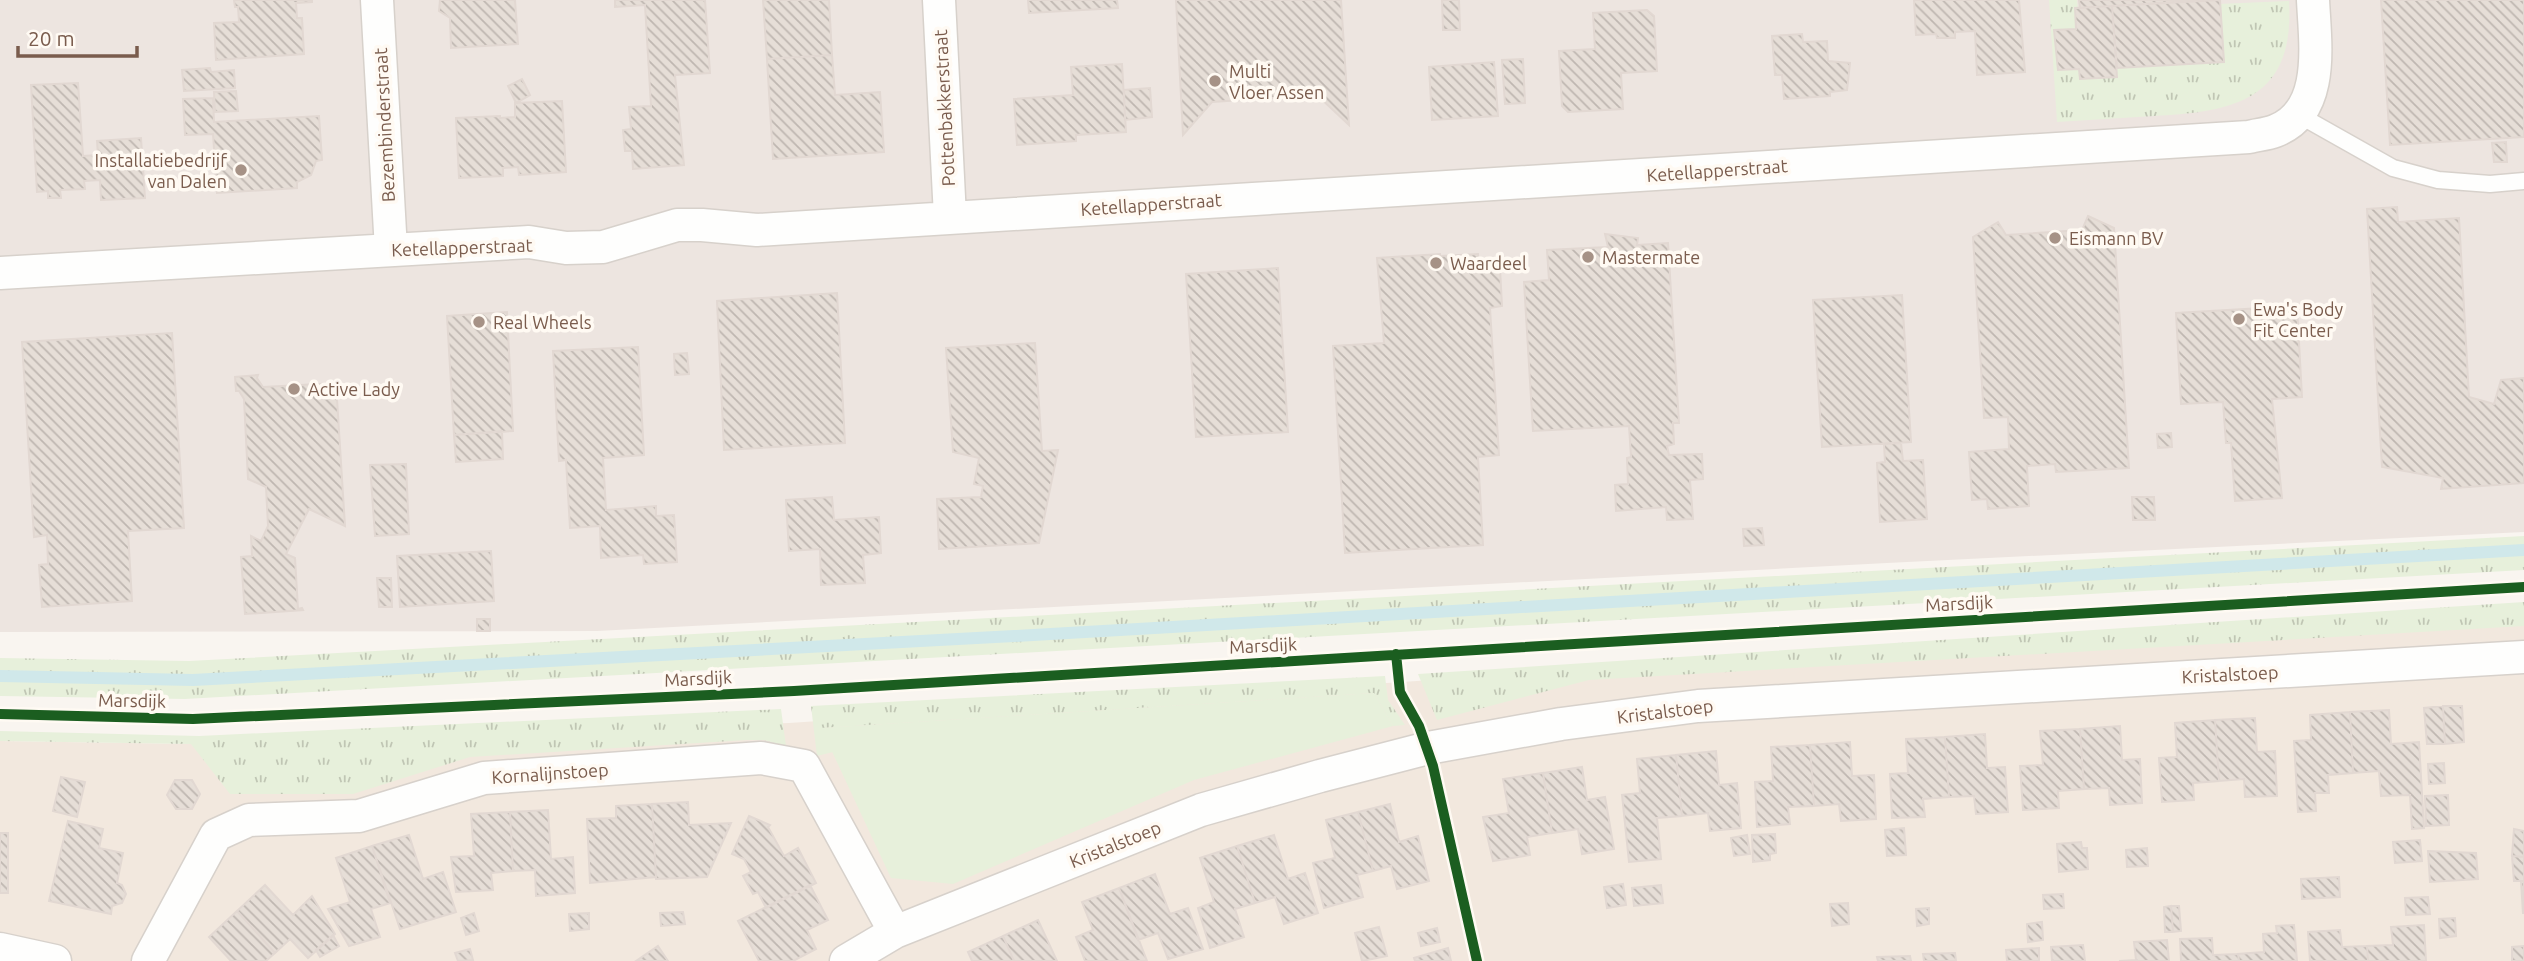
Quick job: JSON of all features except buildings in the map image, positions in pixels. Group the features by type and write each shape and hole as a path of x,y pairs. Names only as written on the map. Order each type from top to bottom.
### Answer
{"street":[{"name":"Bezembinderstraat","path":"377,0 391,250"},
{"name":"Pottenbakkerstraat","path":"939,0 950,217"},
{"path":"2300,116 2311,90 2316,56 2313,0"},
{"name":"Ketellapperstraat","path":"0,273 529,242 566,247 603,247 677,225 757,230 2249,137 2276,131 2300,116"},
{"name":"Kristalstoep","path":"846,961 895,932 1201,810 1428,748 1561,724 1698,706 2524,657"},
{"name":"Kornalijnstoep","path":"148,961 216,835 249,820 359,816 484,778 761,758 804,766 895,932"},
{"path":"0,949 55,961"}],"lane":[{"path":"2300,116 2393,168 2438,180 2490,184 2524,181"}],"shaded area":[{"path":"0,0 2524,0 2524,532 597,631 0,632"},
{"path":"2524,607 2524,961 0,961 0,741 191,744 789,723"}],"green space":[{"path":"2049,0 2077,0 2078,10 2289,1 2288,34 2282,60 2271,79 2254,94 2234,104 2184,114 2057,122"},
{"path":"2524,536 2524,570 185,699 0,696 0,658 189,661"},
{"path":"2524,602 2524,626 1589,680 1437,720 1418,674"},
{"path":"1385,676 1388,700 1405,725 1393,726 1374,693 822,728 833,752 817,756 811,706"},
{"path":"1374,693 1393,726 1194,780 953,884 891,878 821,728"},
{"path":"781,709 786,746 764,740 747,740 470,757 353,794 230,794 191,744 0,741 0,731 199,736"}],"waterway":[{"path":"0,676 193,680 2524,550"}],"cycle path":[{"name":"Marsdijk","path":"0,714 193,719 794,691 2524,587"},
{"path":"1396,654 1400,692 1419,726 1433,766 1477,961"}],"place":[{"name":"Multi Vloer Assen","path":"1215,81"},
{"name":"Installatiebedrijf van Dalen","path":"241,170"},
{"name":"Eismann BV","path":"2055,238"},
{"name":"Mastermate","path":"1588,257"},
{"name":"Waardeel","path":"1436,263"},
{"name":"Ewa's Body Fit Center","path":"2239,319"},
{"name":"Real Wheels","path":"479,322"},
{"name":"Active Lady","path":"294,389"}]}
